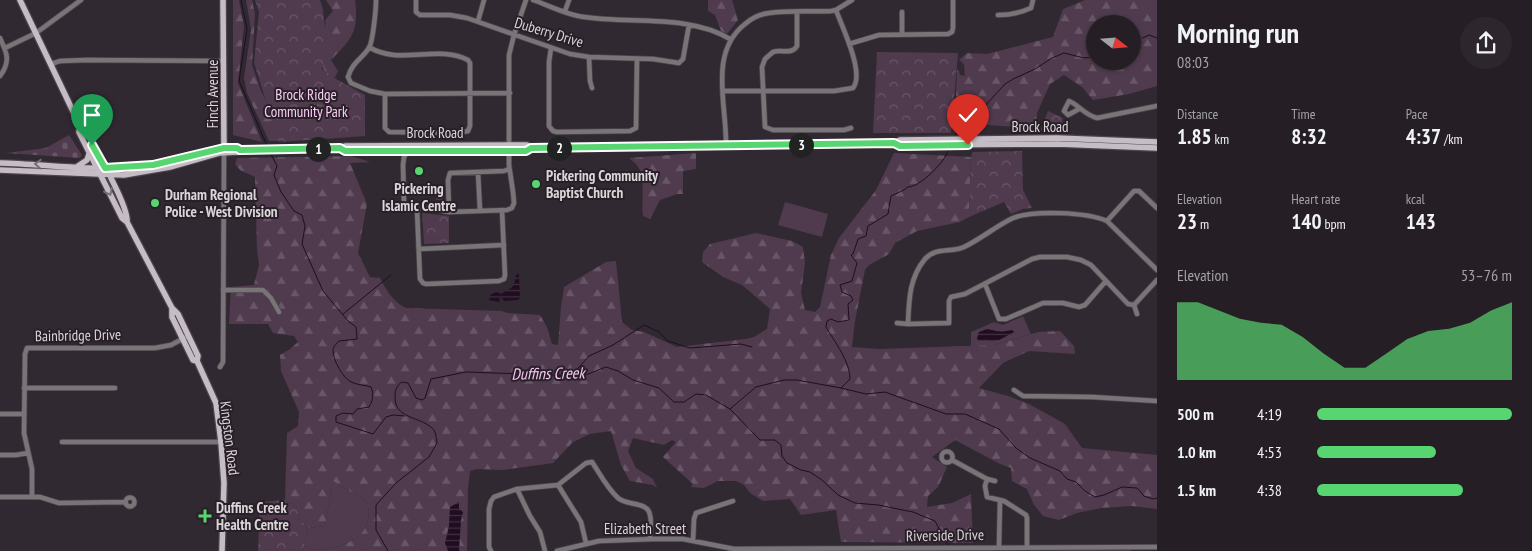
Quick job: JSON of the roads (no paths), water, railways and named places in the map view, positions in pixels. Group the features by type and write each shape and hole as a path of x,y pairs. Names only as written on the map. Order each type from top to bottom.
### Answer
{"main road":[{"name":"Kingston Road","path":"20,0 80,126 79,132 122,218 127,222 172,308 178,314 186,338 198,356 197,361 216,403 224,483 222,551"},
{"name":"Finch Avenue","path":"224,0 224,150"},
{"name":"Kingston Road","path":"80,126 86,129 116,190 128,215 127,222"},
{"name":"Brock Road","path":"969,142 1057,138 1157,142"},
{"name":"Brock Road","path":"0,163 105,168 153,165 237,148 240,150 340,148 345,146 509,148 527,145 531,148 894,143 900,146 969,142 1157,148"},
{"name":"Brock Road","path":"340,148 345,151 399,150"},
{"path":"399,150 406,148"},
{"name":"Brock Road","path":"0,170 124,175 170,167 224,150"},
{"path":"77,166 87,160 90,151"},
{"path":"116,190 120,179 124,175"}],"street":[{"path":"5,48 36,33 81,0"},
{"path":"376,0 369,47 354,63 348,77 351,83 370,91 385,94 510,93"},
{"name":"Duberry Drive","path":"416,0 416,12 420,15 450,15 478,21 551,48 589,57 653,59 679,63 683,59 689,26"},
{"path":"478,21 484,0"},
{"path":"406,148 403,165 405,204 409,208 449,212 511,209 514,203 509,169 509,55 526,0"},
{"path":"534,0 582,17 657,20 712,30 730,39"},
{"path":"565,11 569,0"},
{"path":"726,146 722,68 730,39 738,29 750,20 769,13 836,10 852,0"},
{"path":"849,44 879,35 948,34 952,32 953,28 953,0"},
{"path":"998,14 1009,15 1025,11 1030,8 1033,0"},
{"path":"723,91 834,91 853,88 856,84 857,68 836,10"},
{"path":"797,12 797,46 792,51 773,52 765,59 762,67 765,127 768,129 844,130 851,128"},
{"path":"902,12 902,34"},
{"path":"0,38 5,48 7,60 5,69 0,76"},
{"path":"797,46 804,47"},
{"path":"369,47 383,54 448,54 465,58 470,63 470,126 468,131 459,133 388,132 386,128 385,94"},
{"path":"551,48 549,62 550,126 553,131 557,132 630,132 636,128 637,59"},
{"path":"589,57 592,88"},
{"path":"51,64 60,61 87,60 224,61"},
{"path":"1079,109 1097,118 1157,106"},
{"name":"Finch Avenue","path":"220,367 223,362 224,150"},
{"path":"399,150 403,165"},
{"path":"449,212 448,180 450,173 504,171 509,169"},
{"path":"478,172 480,211"},
{"path":"1107,220 1134,191 1139,190 1157,208"},
{"path":"417,208 420,278 424,284 499,281 504,279 502,210"},
{"path":"908,324 908,302 912,282 921,264 927,257 934,253 963,248 1019,216 1036,213 1083,214 1107,220 1157,270"},
{"path":"419,249 504,245"},
{"path":"897,322 908,324 949,323 949,301 951,298 966,294 1025,262 1040,257 1068,257 1081,260 1092,266 1128,304 1134,305"},
{"path":"1134,305 1157,280"},
{"path":"985,284 996,314 1000,319 1006,319 1043,303 1085,305 1106,281"},
{"path":"224,290 264,290 272,298 279,312"},
{"path":"1134,305 1137,314"},
{"name":"Bainbridge Drive","path":"32,497 32,469 24,433 24,354 27,348 155,348 171,345 186,338"},
{"path":"24,388 115,388"},
{"path":"1014,390 1023,396 1092,397 1157,401"},
{"path":"0,414 24,414"},
{"path":"62,442 221,442"},
{"path":"0,456 28,453"},
{"path":"952,460 987,479 995,481"},
{"path":"490,551 490,501 494,497 517,490 558,485 586,463 592,462 618,498 625,502 648,508 650,515 650,539"},
{"path":"987,479 985,486 986,496 990,499 1000,500 1028,518 1028,547"},
{"path":"558,485 582,522 586,543"},
{"path":"517,490 540,532 545,551"},
{"path":"0,497 32,497 58,503 126,502"},
{"path":"999,547 1000,500"},
{"path":"692,540 696,513 733,501"},
{"name":"Elizabeth Street","path":"556,551 586,543 650,539 692,540 734,550"},
{"name":"Riverside Drive","path":"734,550 961,547 1154,548"}],"waterway":[{"path":"241,0 247,29 239,81 268,148"},
{"path":"1141,39 1149,35 1157,38"},
{"path":"954,136 974,118 1005,84 1013,79 1064,53 1086,58"},
{"path":"841,388 850,379 849,372 841,352 826,327 827,321 831,319 838,322 849,320 848,304 853,300 851,296 842,292 840,285 852,281 857,263 851,255 858,239 866,236 868,226 888,214 891,196 918,184 934,171 946,155 949,146"},
{"path":"270,152 277,166 274,175 281,192 294,211 302,215 305,226 302,244 323,291 348,321 356,327 357,339 339,341 334,347 333,355 342,373 348,380 371,387 372,390 373,397 369,407 357,409 353,414 343,413 336,416 336,422 373,434 386,417 393,415 405,416"},
{"path":"343,314 391,275"},
{"path":"572,375 589,356 613,345 644,325 659,332 668,341 690,348 741,344 752,347"},
{"name":"Duffins Creek","path":"388,551 376,530 376,505 396,483 429,457 437,443 435,432 432,428 408,416 399,409 395,394 400,383 408,383 416,398 422,400 425,398 431,379 466,372 583,376 606,367 618,371 633,380 659,388 674,402 684,402 696,394 706,395 730,409 760,440 775,440 781,445 782,456 787,463 810,472 838,495 855,503 878,505 913,512 935,521 949,547"},
{"path":"730,409 756,387 784,380 797,380 866,394 885,392 946,414 965,414 999,429 1016,448 1030,458 1060,471 1067,479 1076,482 1095,497 1122,487 1137,488 1144,496 1153,499 1157,498"}],"place":[{"name":"Pickering Islamic Centre","path":"419,171"},
{"name":"Pickering Community Baptist Church","path":"536,184"},
{"name":"Durham Regional Police - West Division","path":"155,203"},
{"name":"Duffins Creek Health Centre","path":"205,516"}],"park label":[{"name":"Brock Ridge Community Park","path":"306,102"}]}
